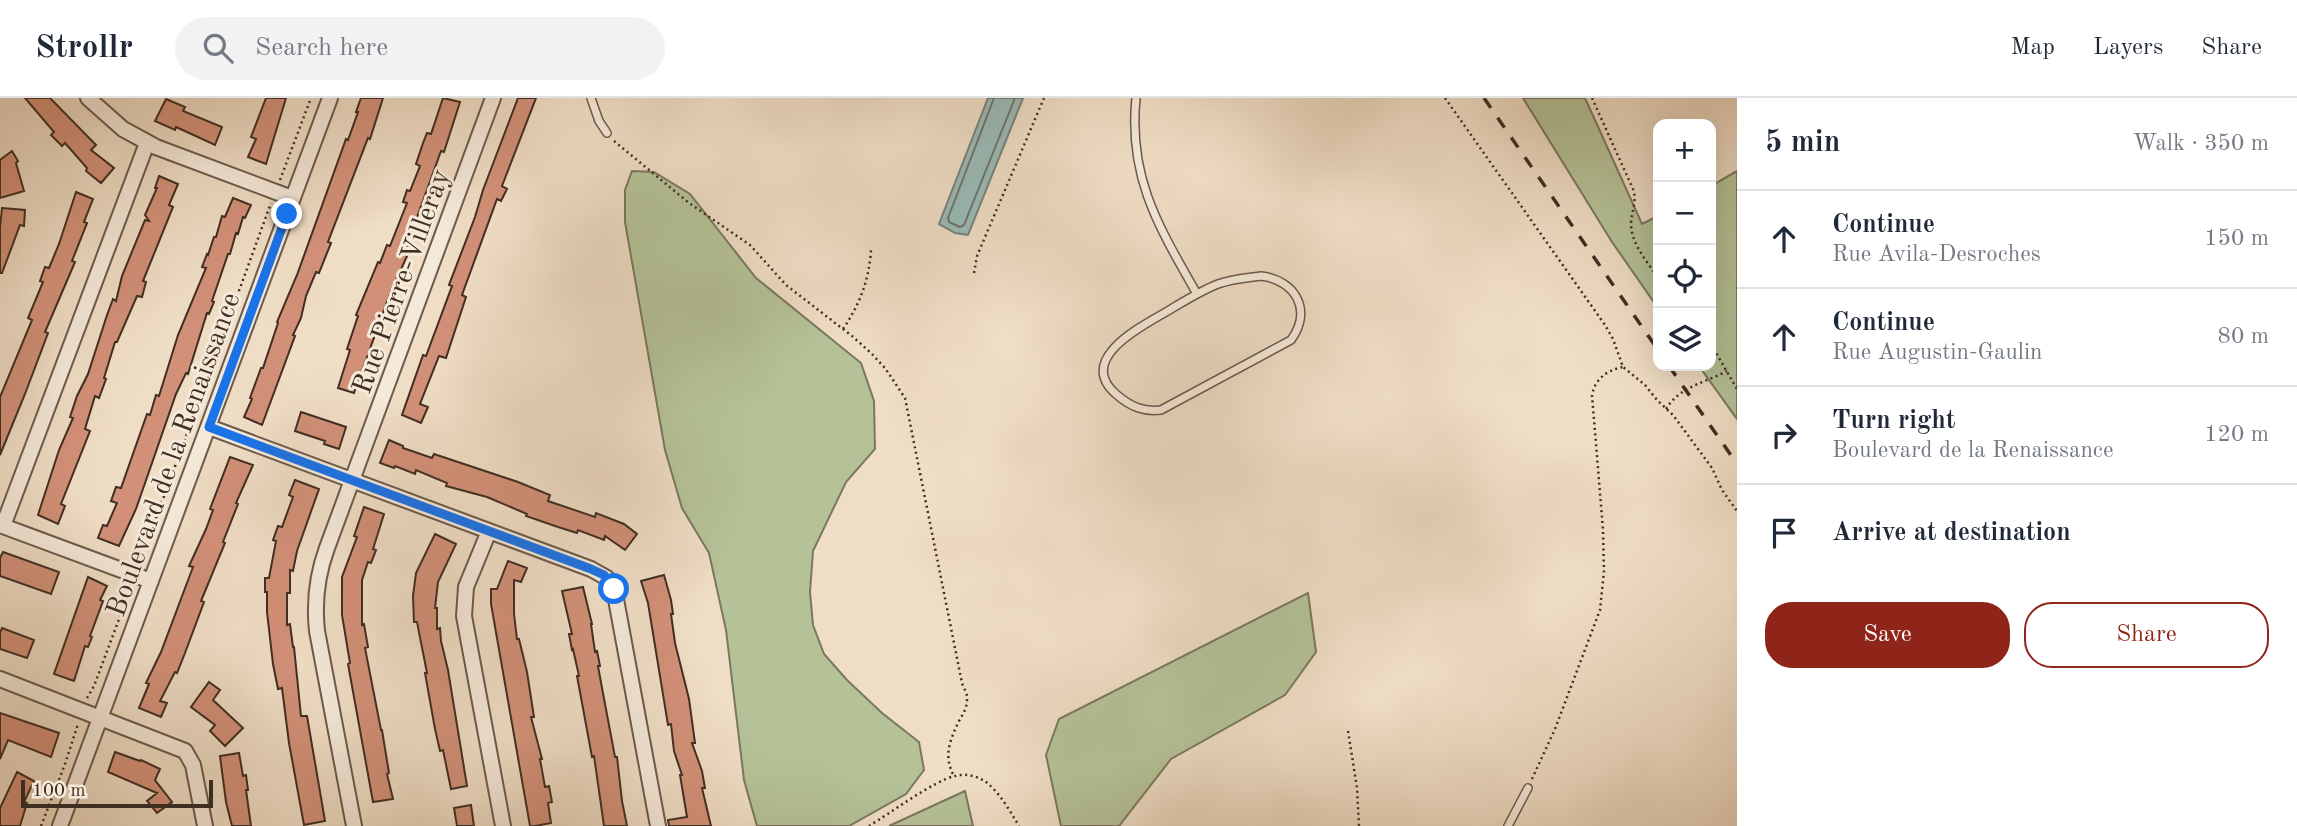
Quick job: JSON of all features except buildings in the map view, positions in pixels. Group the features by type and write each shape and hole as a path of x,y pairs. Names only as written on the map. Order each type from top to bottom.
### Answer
{"street":[{"path":"88,98 115,123 147,143 292,198"},
{"name":"Boulevard de la Renaissance","path":"60,826 330,98"},
{"name":"Rue Pierre-Villeray","path":"354,826 318,639 316,609 322,563 493,98"},
{"path":"147,143 2,526 151,581"},
{"path":"209,427 604,575 612,585 658,826"},
{"path":"489,531 466,587 464,616 503,826"},
{"path":"0,679 185,751 193,765 205,826"}],"lane":[{"path":"591,98 599,121 607,133"},
{"path":"1136,98 1136,154 1141,181 1153,214 1197,294"},
{"path":"1241,278 1273,278 1283,282 1298,301 1301,323 1291,340 1161,410 1139,409 1126,402 1109,387 1104,376 1110,351 1132,332 1197,294 1241,278"},
{"path":"1508,826 1528,788"}],"path":[{"path":"281,176 311,98"},
{"path":"974,273 981,246 1044,98"},
{"path":"1445,98 1605,325 1614,339 1623,366 1645,385 1707,460 1722,490 1737,511"},
{"path":"1592,98 1633,189 1636,198 1632,227 1636,245 1653,270"},
{"path":"607,133 689,203 750,244 786,285 843,329 885,368 898,385 909,411 962,683 967,696 966,709 954,733 947,760 954,776"},
{"name":"Boulevard de la Renaissance","path":"141,559 270,207"},
{"path":"843,329 856,310 865,288 871,250"},
{"path":"1716,352 1737,389"},
{"path":"1528,788 1555,729 1600,610 1604,571 1603,530 1592,394 1599,379 1614,368 1623,366"},
{"path":"1666,409 1685,389 1727,371"},
{"name":"Boulevard de la Renaissance","path":"87,696 94,686 130,590"},
{"path":"41,826 77,727"},
{"path":"1348,731 1357,788 1359,826"},
{"path":"869,826 935,785 954,776 971,775 988,784 1019,826"}],"green space":[{"path":"1523,98 1585,98 1642,224 1653,218 1653,301 1612,242"},
{"path":"632,171 654,172 690,194 756,278 861,363 874,401 875,449 846,482 813,551 810,592 813,625 824,654 847,680 882,713 919,742 924,770 906,794 849,826 757,826 744,780 726,630 709,553 682,508 665,450 625,222 625,190"},
{"path":"1737,171 1737,419 1703,371 1716,371 1716,183"},
{"path":"1308,593 1316,652 1285,695 1171,759 1119,826 1061,826 1046,755 1059,719"},
{"path":"965,791 973,826 889,826"}],"water":[{"path":"988,98 1023,98 968,235 955,233 939,224"}],"railway":[{"path":"1484,98 1653,343"},
{"path":"1672,371 1737,464"}],"route":[{"path":"287,214 209,427 591,569 604,575 614,589"}]}
